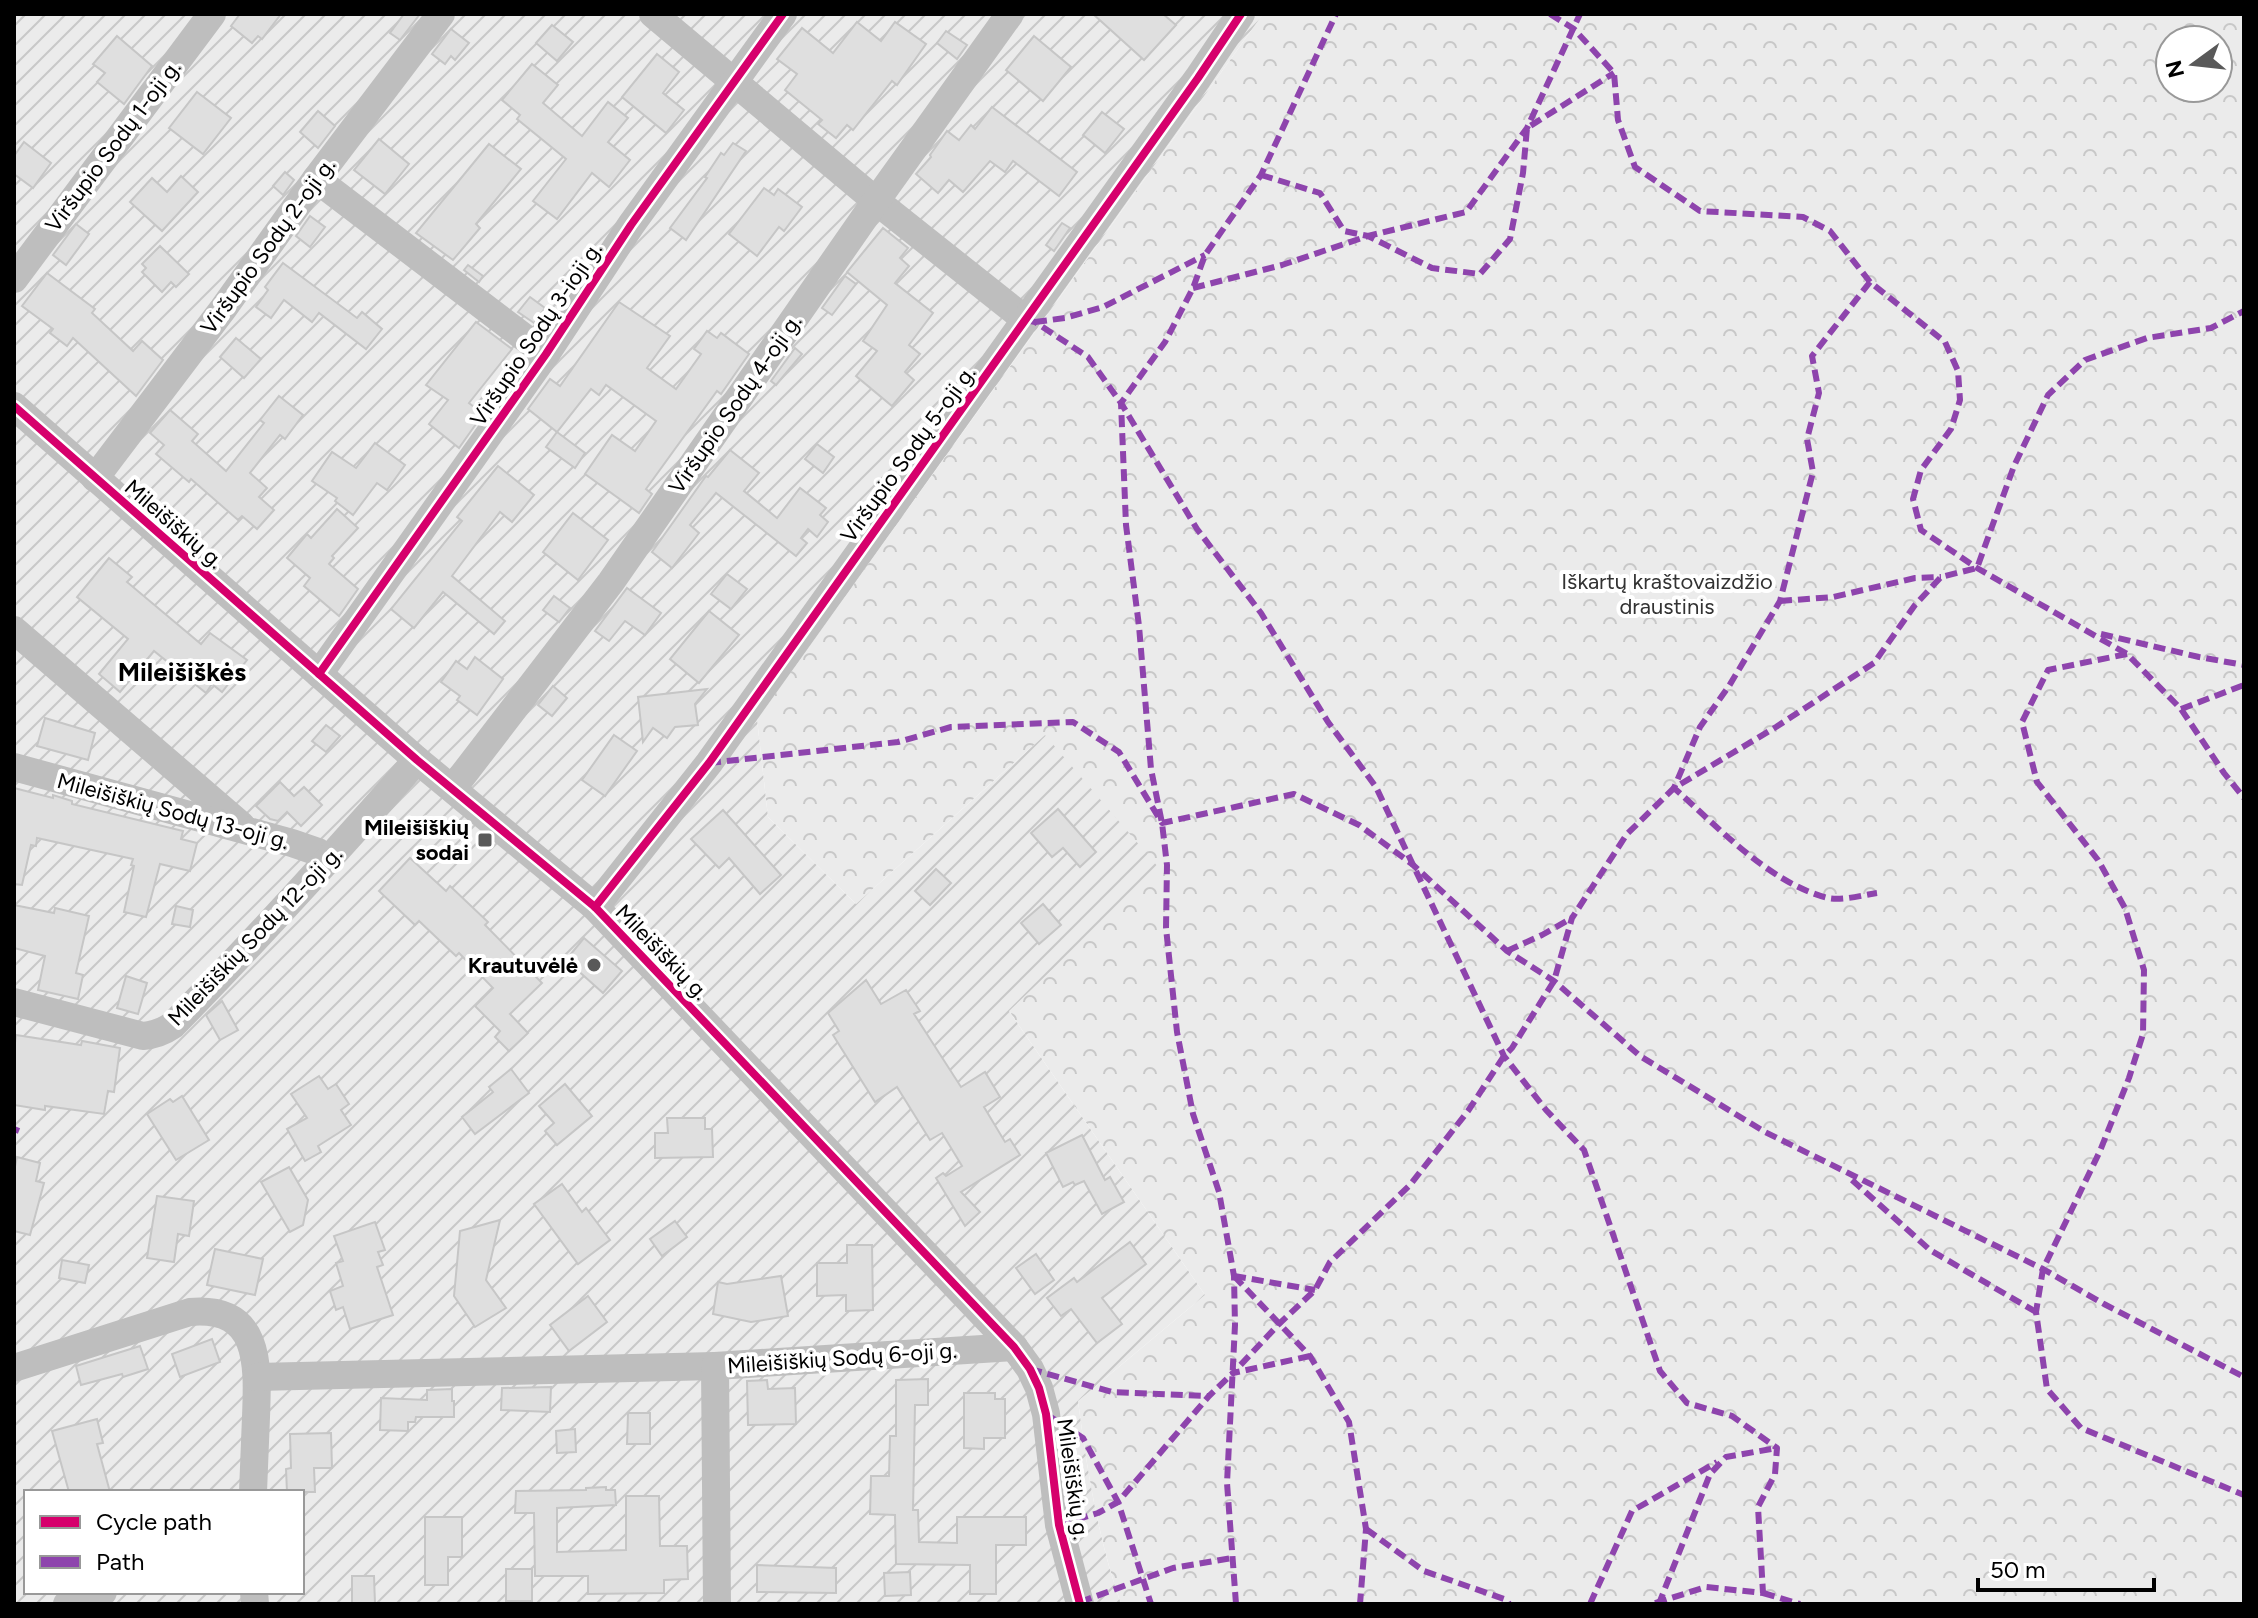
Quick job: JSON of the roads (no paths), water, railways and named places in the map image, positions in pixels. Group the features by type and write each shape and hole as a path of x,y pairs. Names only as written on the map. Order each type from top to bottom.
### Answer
{"street":[{"name":"Viršupio Sodų 1-oji g.","path":"14,279 212,14"},
{"name":"Viršupio Sodų 2-oji g.","path":"95,478 441,14"},
{"path":"653,14 876,201 1026,320"},
{"name":"Viršupio Sodų 3-ioji g.","path":"319,674 546,354 631,225 783,14"},
{"name":"Viršupio Sodų 4-oji g.","path":"453,788 611,582 1010,14"},
{"name":"Viršupio Sodų 5-oji g.","path":"595,907 709,763 1241,14"},
{"path":"316,179 546,354"},
{"name":"Mileišiškių g.","path":"14,406 417,760 595,907 1014,1347 1030,1369 1046,1414 1059,1525 1078,1603"},
{"path":"14,630 247,830"},
{"name":"Mileišiškių Sodų 12-oji g.","path":"14,1002 143,1036 164,1031 223,974 417,760"},
{"name":"Mileišiškių Sodų 13-oji g.","path":"14,767 247,830 318,852 329,860"},
{"path":"14,1368 190,1312 206,1310 222,1313 236,1321 247,1333 254,1353 257,1377 253,1490"},
{"name":"Mileišiškių Sodų 6-oji g.","path":"717,1604 715,1366 1014,1347"},
{"path":"257,1377 715,1366"},
{"path":"67,1604 97,1594"}],"place":[{"name":"Mileišiškių sodai","path":"485,840"},
{"name":"Krautuvėlė","path":"594,965"}],"district":[{"name":"Mileišiškės","path":"182,672"}],"park label":[{"name":"Iškartų kraštovaizdžio draustinis","path":"1667,594"}]}
